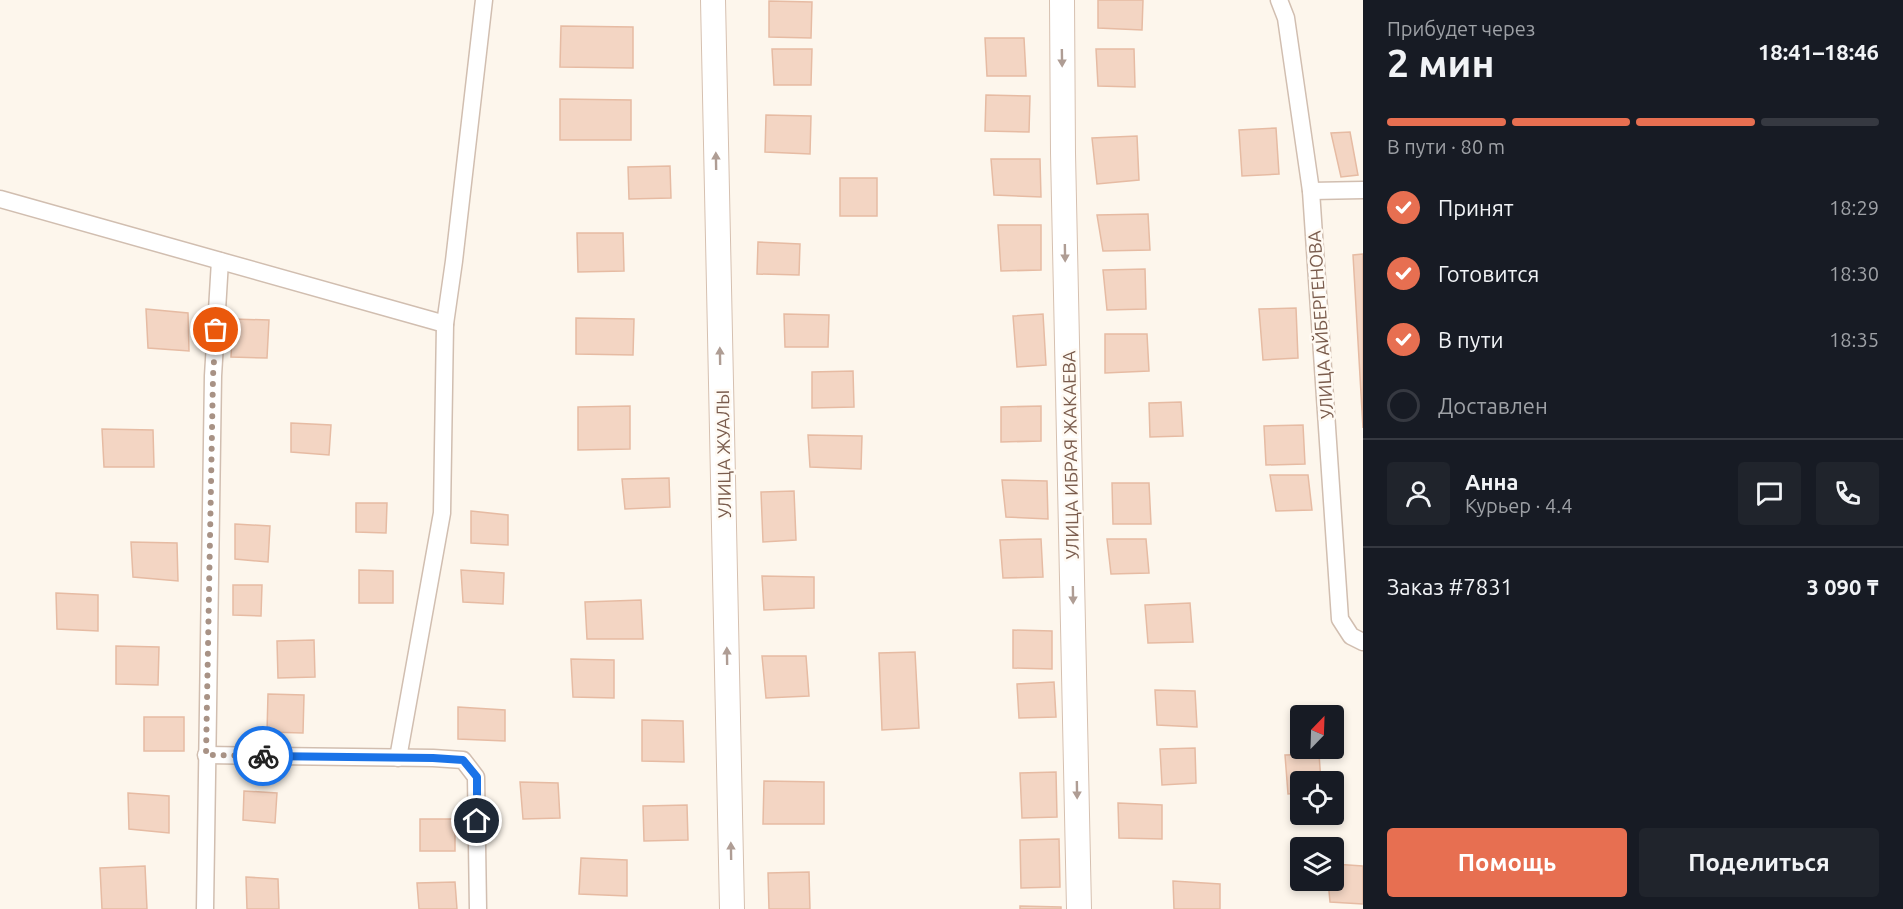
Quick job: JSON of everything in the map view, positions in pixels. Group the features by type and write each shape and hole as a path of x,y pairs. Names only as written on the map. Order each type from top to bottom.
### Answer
{"street":[{"path":"398,758 442,513 444,324 454,261 484,0"},
{"name":"УЛИЦА ЖУАЛЫ","path":"713,0 732,909"},
{"name":"УЛИЦА ИБРАЯ ЖАКАЕВА","path":"1062,0 1063,153 1079,909"},
{"name":"УЛИЦА АЙБЕРГЕНОВА","path":"1279,0 1286,18 1311,191 1340,619 1351,636 1363,642"},
{"path":"1311,191 1363,190"},
{"path":"0,199 444,324"},
{"path":"205,909 213,376 220,261"},
{"path":"206,755 463,760 477,777 478,909"}],"building":[{"path":"1098,0 1143,0 1142,30 1098,28"},
{"path":"769,1 812,2 811,38 769,37"},
{"path":"561,26 633,27 633,68 560,67"},
{"path":"985,38 1024,38 1026,76 987,76"},
{"path":"772,49 812,49 811,85 774,85"},
{"path":"1096,49 1134,49 1135,87 1098,86"},
{"path":"986,95 1030,96 1029,132 985,131"},
{"path":"560,99 631,100 631,140 560,140"},
{"path":"766,115 811,116 810,154 765,152"},
{"path":"1276,128 1279,174 1242,176 1239,130"},
{"path":"1350,132 1358,175 1341,177 1331,133"},
{"path":"1137,136 1139,180 1097,184 1092,138"},
{"path":"991,159 1040,159 1041,197 994,195"},
{"path":"670,166 671,198 629,199 628,167"},
{"path":"840,178 877,178 877,216 840,216"},
{"path":"1148,214 1150,250 1103,251 1097,215"},
{"path":"998,225 1041,225 1041,270 1001,271"},
{"path":"577,233 623,233 624,271 578,272"},
{"path":"758,242 800,244 799,275 757,274"},
{"path":"1363,254 1363,428 1353,255"},
{"path":"1145,269 1146,309 1107,310 1103,270"},
{"path":"1296,308 1298,358 1263,360 1259,309"},
{"path":"146,309 188,313 189,351 148,348"},
{"path":"784,314 829,315 828,347 785,347"},
{"path":"1043,314 1046,365 1017,367 1013,316"},
{"path":"576,318 634,319 633,355 576,354"},
{"path":"233,319 269,320 267,358 231,357"},
{"path":"1105,334 1147,334 1149,371 1105,373"},
{"path":"853,371 854,407 812,408 812,372"},
{"path":"1181,402 1183,436 1150,437 1149,403"},
{"path":"630,406 630,449 578,450 578,407"},
{"path":"1041,406 1041,441 1001,442 1001,407"},
{"path":"291,423 331,425 329,455 291,452"},
{"path":"1303,425 1305,464 1266,465 1264,426"},
{"path":"102,429 153,430 154,467 104,467"},
{"path":"808,435 862,436 861,469 810,467"},
{"path":"1270,475 1308,475 1312,510 1276,511"},
{"path":"669,478 670,507 625,509 622,479"},
{"path":"1002,480 1047,481 1048,519 1006,517"},
{"path":"1112,483 1149,483 1151,524 1113,524"},
{"path":"794,491 796,540 763,542 761,492"},
{"path":"356,503 387,503 386,533 356,532"},
{"path":"471,511 508,515 508,545 471,543"},
{"path":"235,524 270,526 268,562 235,559"},
{"path":"1041,539 1043,577 1003,578 1000,540"},
{"path":"1107,539 1146,539 1149,573 1111,574"},
{"path":"131,542 177,543 178,581 133,577"},
{"path":"359,570 393,571 393,603 359,603"},
{"path":"461,570 504,573 503,604 463,602"},
{"path":"762,576 814,577 814,608 764,610"},
{"path":"233,585 262,585 261,616 233,615"},
{"path":"56,593 98,595 98,631 57,629"},
{"path":"641,600 643,639 587,639 585,602"},
{"path":"1190,603 1193,642 1148,643 1145,605"},
{"path":"1013,630 1052,631 1052,669 1013,668"},
{"path":"314,640 315,677 278,678 277,641"},
{"path":"116,646 159,647 158,685 116,684"},
{"path":"915,652 919,728 882,730 879,653"},
{"path":"762,656 806,656 809,696 766,698"},
{"path":"571,659 614,660 614,698 573,697"},
{"path":"1054,682 1056,717 1019,718 1017,684"},
{"path":"1155,690 1195,691 1197,727 1157,725"},
{"path":"268,694 304,695 303,733 267,732"},
{"path":"458,707 505,710 505,741 458,739"},
{"path":"144,717 184,717 184,751 144,751"},
{"path":"642,720 683,721 684,762 642,761"},
{"path":"1195,748 1196,783 1162,785 1160,749"},
{"path":"1285,755 1290,755 1290,759 1319,759 1320,771 1290,771 1290,794 1288,794"},
{"path":"1056,772 1057,817 1022,818 1020,773"},
{"path":"764,781 824,782 824,824 763,824"},
{"path":"520,782 558,783 560,818 523,819"},
{"path":"244,791 277,793 275,823 243,820"},
{"path":"128,793 169,796 169,833 129,829"},
{"path":"1118,803 1162,805 1162,839 1119,838"},
{"path":"687,805 688,840 644,841 643,806"},
{"path":"420,819 455,819 455,851 420,851"},
{"path":"1059,839 1060,887 1021,888 1020,840"},
{"path":"581,858 627,860 627,896 579,894"},
{"path":"1344,865 1363,866 1363,904 1330,902 1329,891 1344,891"},
{"path":"145,866 147,909 102,909 100,868"},
{"path":"809,872 810,909 769,909 768,873"},
{"path":"246,877 278,879 279,909 247,909"},
{"path":"1173,881 1220,884 1220,909 1174,909"},
{"path":"455,882 457,909 419,909 417,883"},
{"path":"1020,906 1061,907 1061,909 1020,909"}],"way so far":[{"path":"216,330 213,376 206,755 263,756"}],"route":[{"path":"263,756 463,760 477,777 477,821"}]}
